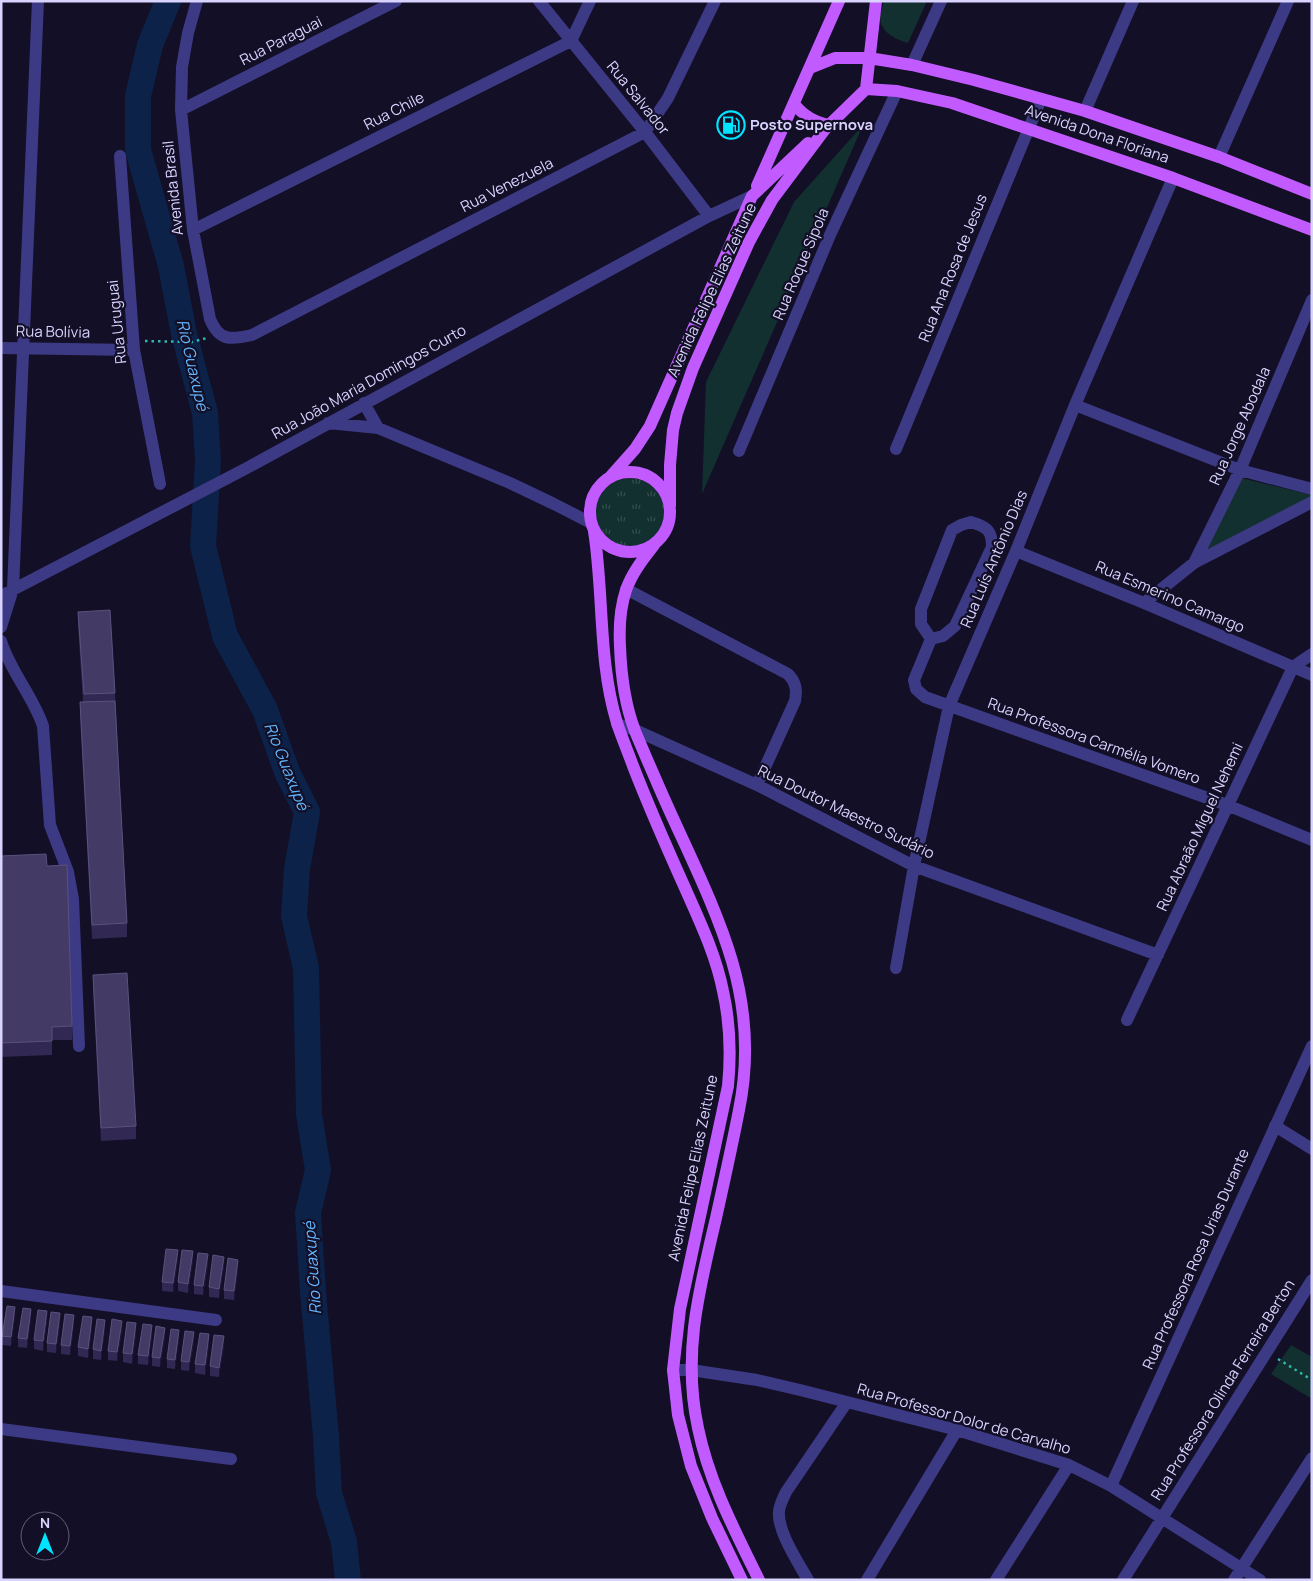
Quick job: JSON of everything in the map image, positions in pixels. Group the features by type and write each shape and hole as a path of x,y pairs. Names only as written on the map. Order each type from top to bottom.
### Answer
{"main road":[{"name":"Avenida Felipe Elias Zeitune","path":"611,476 635,449 650,426 839,1"},
{"path":"866,89 876,1"},
{"name":"Avenida Dona Floriana","path":"810,68 835,58 869,58 912,65 1085,111 1219,157 1312,194"},
{"name":"Avenida Felipe Elias Zeitune","path":"670,506 670,465 673,430 693,368 713,320 761,218 772,200 828,127 866,89"},
{"name":"Avenida Dona Floriana","path":"866,89 897,91 952,103 1173,178 1312,230"},
{"path":"752,196 780,168 828,127 812,120 794,104"},
{"path":"654,545 638,552 621,552 605,544 592,527 589,515 592,497 603,482 611,476 630,472 648,476 663,488 670,506 669,525 665,532 638,565 626,589 620,616 620,656 626,698 635,730 714,910 733,962 741,1003 746,1054 744,1084 695,1312 691,1370 694,1408 703,1449 726,1512 759,1580"},
{"name":"Avenida Felipe Elias Zeitune","path":"592,527 598,560 608,682 617,724 661,833 710,946 724,991 730,1060 728,1086 680,1309 673,1370 678,1415 691,1466 712,1518 742,1580"}],"street":[{"path":"1,627 7,593 23,348 38,1"},
{"name":"Avenida Brasil","path":"197,1 188,33 182,67 180,110 193,230 210,319 214,330 230,338 252,335"},
{"name":"Rua Paraguai","path":"180,110 396,1"},
{"name":"Rua Salvador","path":"539,1 645,132 709,216"},
{"path":"571,41 590,1"},
{"name":"Rua Venezuela","path":"252,335 645,132 668,98 715,1"},
{"path":"912,65 941,1"},
{"path":"1085,111 1134,1"},
{"path":"1219,157 1288,1"},
{"name":"Rua Chile","path":"193,230 571,41"},
{"name":"Rua Roque Sipola","path":"739,450 830,235 897,91"},
{"name":"Rua Ana Rosa de Jesus","path":"896,449 1041,99"},
{"name":"Rua Uruguai","path":"120,156 134,345 160,484"},
{"name":"Rua Luís Antônio Dias","path":"896,968 914,866 949,706 1016,551 1074,405 1173,178"},
{"name":"Rua João Maria Domingos Curto","path":"7,593 157,516 709,216 752,196"},
{"name":"Rua Jorge Abodala","path":"1194,564 1240,470 1312,300"},
{"name":"Rua Bolívia","path":"1,348 134,345"},
{"path":"364,403 378,428"},
{"path":"1074,405 1240,470 1312,489"},
{"path":"328,424 378,428 510,483 554,504 592,527"},
{"path":"1144,603 1194,564 1312,502"},
{"path":"971,522 981,525 989,531 992,538 992,547 955,626 943,636 931,638 921,624 921,609 952,530 971,522"},
{"name":"Rua Esmerino Camargo","path":"1016,551 1312,675"},
{"path":"626,589 788,674 793,679 796,691 795,701 756,785"},
{"name":"Rua Professora Carmélia Vomero","path":"931,638 914,680 914,685 920,694 925,697 1227,806 1312,840"},
{"path":"1,641 39,715 42,726 50,825 68,872 73,898 79,1046"},
{"path":"1293,667 1312,654"},
{"name":"Rua Abraão Miguel Nehemi","path":"1127,1020 1293,667"},
{"name":"Rua Doutor Maestro Sudário","path":"617,724 635,730 756,785 914,866 1158,955"},
{"name":"Rua Professora Rosa Urias Durante","path":"1111,1486 1312,1046"},
{"path":"1275,1126 1312,1149"},
{"name":"Rua Professora Olinda Ferreira Berton","path":"1123,1580 1312,1280"},
{"path":"1,1291 216,1320"},
{"name":"Rua Professor Dolor de Carvalho","path":"673,1370 691,1370 757,1380 957,1430 1069,1465 1111,1486 1260,1580"},
{"path":"808,1580 780,1524 779,1512 786,1492 847,1402"},
{"path":"1,1428 231,1460"},
{"path":"867,1580 957,1430"},
{"path":"1234,1580 1312,1458"},
{"path":"996,1580 1069,1465"}],"path":[{"path":"134,345 192,342"},
{"path":"1266,1352 1312,1380"}],"green space":[{"path":"884,1 927,1 908,43 889,34 883,27 880,14"},
{"path":"863,125 702,494 706,382 794,202"},
{"path":"630,478 643,481 654,488 661,499 664,512 661,525 654,536 643,543 630,546 617,543 606,536 599,525 596,512 599,499 606,488 617,481"},
{"path":"1241,478 1312,495 1312,497 1206,552"},
{"path":"1291,1345 1312,1357 1312,1399 1271,1374"}],"building":[{"path":"110,610 115,693 84,694 78,612"},
{"path":"115,701 127,923 92,925 80,702"},
{"path":"46,854 47,866 67,865 72,1026 52,1027 52,1041 1,1043 1,856"},
{"path":"127,973 136,1126 101,1128 93,975"},
{"path":"166,1249 178,1250 173,1283 162,1282"},
{"path":"182,1250 193,1251 188,1284 178,1282"},
{"path":"198,1253 208,1254 203,1286 194,1285"},
{"path":"213,1255 224,1257 219,1289 209,1287"},
{"path":"228,1258 238,1260 234,1291 224,1290"},
{"path":"7,1306 15,1307 11,1337 2,1336"},
{"path":"23,1308 31,1309 27,1339 18,1338"},
{"path":"38,1310 47,1311 43,1341 34,1340"},
{"path":"51,1312 60,1313 56,1344 47,1343"},
{"path":"65,1314 74,1315 70,1346 61,1345"},
{"path":"83,1316 92,1317 88,1349 78,1347"},
{"path":"97,1319 105,1320 101,1351 93,1349"},
{"path":"112,1319 122,1321 117,1352 108,1351"},
{"path":"127,1322 136,1323 132,1354 123,1353"},
{"path":"143,1324 152,1325 148,1356 138,1355"},
{"path":"156,1326 165,1328 160,1358 152,1357"},
{"path":"171,1329 179,1330 175,1360 167,1359"},
{"path":"185,1331 194,1332 189,1362 181,1361"},
{"path":"200,1333 209,1334 205,1365 195,1364"},
{"path":"214,1335 224,1336 219,1368 210,1366"}],"waterway":[{"name":"Rio Guaxupé","path":"168,1 150,45 138,96 138,150 171,266 184,334 205,413 208,461 203,546 225,636 265,710 287,772 307,812 297,869 294,916 306,968 309,1114 318,1170 308,1213 329,1493 344,1542 348,1580"}],"place":[{"name":"Posto Supernova","path":"731,125"}]}
